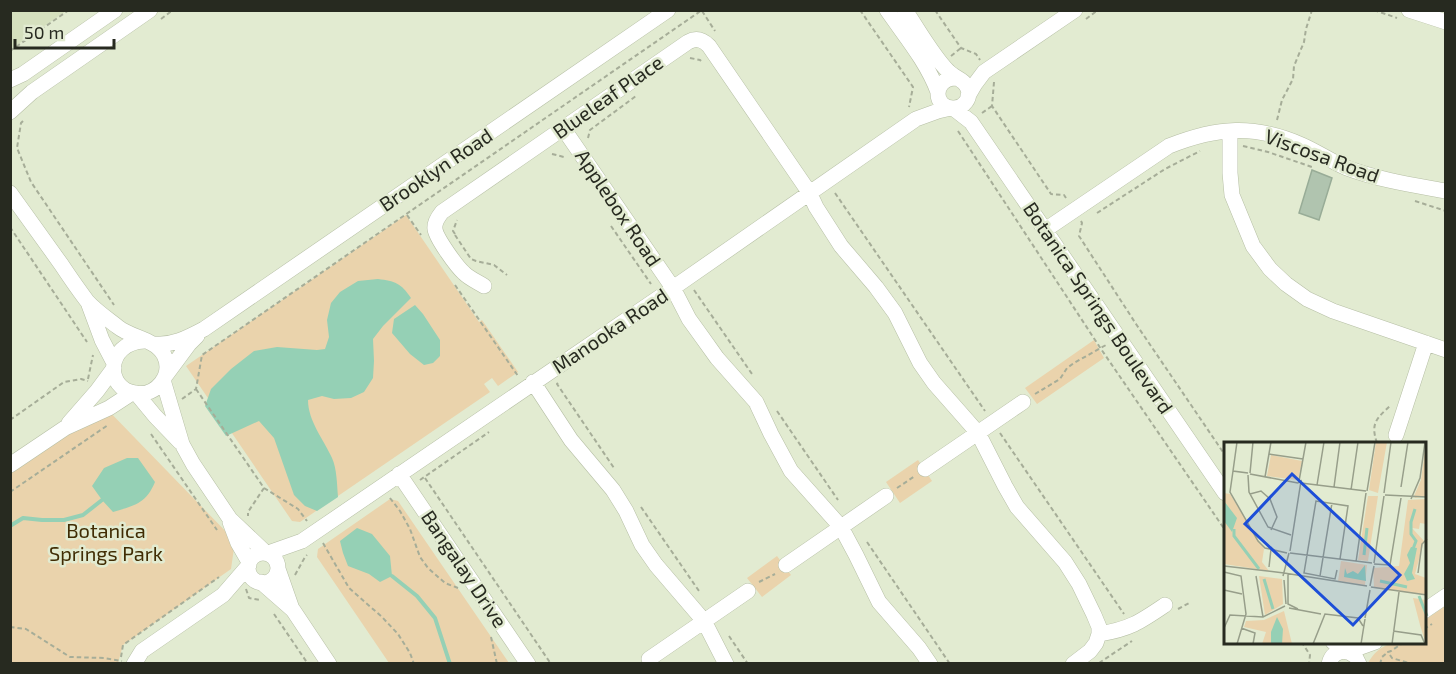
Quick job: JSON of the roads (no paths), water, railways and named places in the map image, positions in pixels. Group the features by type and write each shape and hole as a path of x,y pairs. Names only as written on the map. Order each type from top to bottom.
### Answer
{"street":[{"path":"10,80 23,74 116,10"},
{"path":"10,112 24,99 150,10"},
{"name":"Brooklyn Road","path":"164,378 189,344 204,330 669,10"},
{"path":"887,10 925,65 934,81 942,104 952,108 961,107 985,71 1075,10"},
{"path":"905,10 941,63 968,87 968,98"},
{"path":"1409,10 1446,22"},
{"name":"Blueleaf Place","path":"484,286 467,276 459,268 437,236 435,228 442,212 693,39 704,41 710,46 809,192"},
{"path":"938,93 941,83 945,80 985,71"},
{"name":"Manooka Road","path":"916,119 938,93"},
{"name":"Botanica Springs Boulevard","path":"968,98 971,122"},
{"name":"Manooka Road","path":"278,568 399,474 533,382 676,294 809,192 916,119 952,108"},
{"name":"Botanica Springs Boulevard","path":"952,108 971,122 1224,492"},
{"name":"Applebox Road","path":"563,128 676,294 707,344 756,402 791,471 841,527 879,602 930,663"},
{"name":"Viscosa Road","path":"1045,230 1169,146 1216,132 1230,137 1241,130 1273,135 1295,142 1347,168 1372,176 1446,191"},
{"path":"1230,137 1233,195 1252,246 1270,269 1307,299 1333,311 1446,350"},
{"path":"809,192 841,246 895,313 920,363 934,383 978,434 1017,507 1065,562 1079,584 1094,615 1100,634 1090,651 1073,663"},
{"path":"10,193 88,302 124,332 160,349 167,366 164,378 156,388 147,393 134,393 112,414 65,428 10,465"},
{"path":"88,302 119,383 134,393 182,444 230,519 275,558 293,610 329,663"},
{"name":"Brooklyn Road","path":"148,342 164,345 183,340 204,330"},
{"path":"65,428 92,386 114,365 118,353 124,346 134,341 148,342"},
{"path":"1396,435 1426,343"},
{"path":"164,378 182,444"},
{"path":"533,382 571,440 613,490 642,545 656,565 709,617 726,663"},
{"path":"925,470 1023,402"},
{"name":"Bangalay Drive","path":"399,474 528,663"},
{"path":"786,565 886,496"},
{"path":"230,519 255,584 293,610"},
{"name":"Manooka Road","path":"267,553 308,545"},
{"path":"134,663 142,651 223,595 256,555 267,553"},
{"path":"223,595 270,580 274,578 278,568"},
{"path":"649,659 748,591"},
{"path":"1426,610 1446,596"},
{"path":"1100,634 1135,625 1165,605"},
{"path":"1323,644 1328,663"},
{"path":"1328,663 1342,648 1365,644"},
{"path":"1342,648 1361,663 1375,644"}],"waterway":[{"path":"10,526 23,518 64,520 83,515 102,500"},
{"path":"392,576 417,596 435,618 450,664"}],"park label":[{"name":"Botanica Springs Park","path":"106,542"}]}
